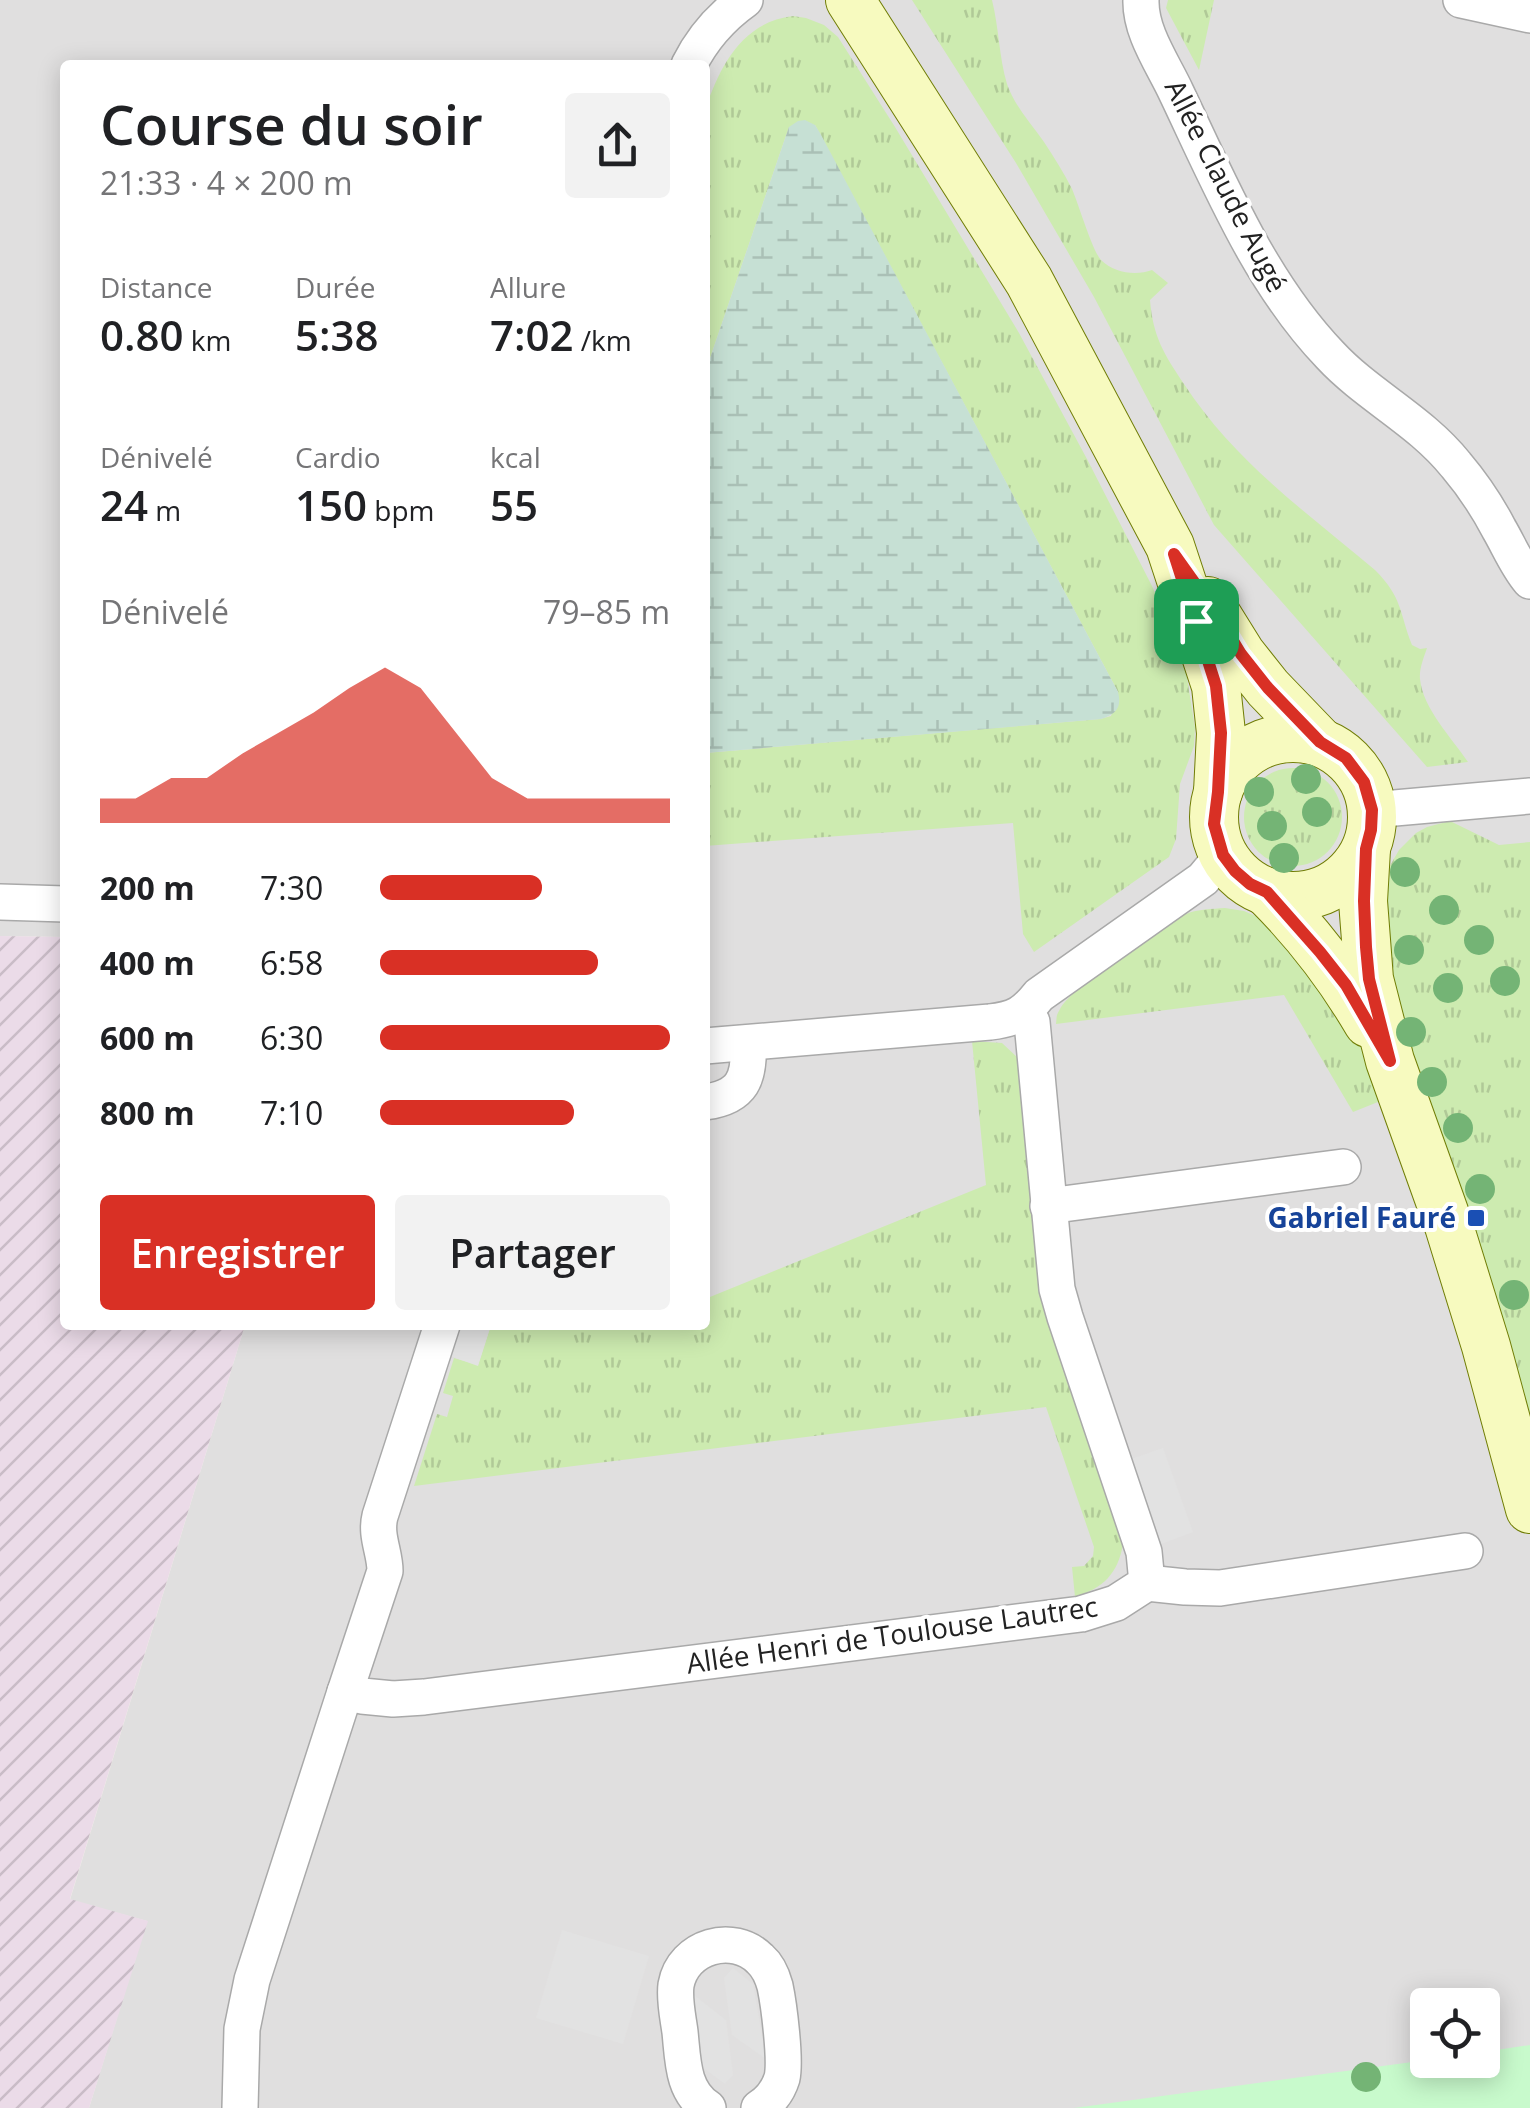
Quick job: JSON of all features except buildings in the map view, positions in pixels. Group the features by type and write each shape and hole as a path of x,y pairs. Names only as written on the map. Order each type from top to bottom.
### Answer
{"main road":[{"path":"850,0 1029,280 1174,554 1259,677 1320,742 1346,758 1364,782 1369,830 1364,901 1369,979 1390,1061 1449,1226 1486,1346 1530,1509"},
{"path":"1174,554 1216,686 1221,733 1214,824 1223,855 1250,884 1286,896 1306,895 1325,890 1356,866 1369,830"},
{"path":"1218,792 1235,764 1262,744 1291,738 1320,742"},
{"path":"1267,892 1346,985 1390,1061"}],"street":[{"path":"691,60 720,20 744,0"},
{"name":"Allée Claude Augé","path":"1141,0 1144,23 1186,112 1238,218 1285,300 1333,359 1422,429 1454,462 1483,501 1530,581"},
{"path":"1461,0 1530,15"},
{"path":"1369,830 1530,796"},
{"path":"710,1046 1005,1020 1025,1012 1039,994 1203,879 1223,855"},
{"path":"0,902 60,904"},
{"path":"1025,1012 1032,1022 1055,1275 1144,1552 1147,1583 1220,1588 1465,1551"},
{"path":"710,1101 723,1100 740,1086 748,1065 748,1043"},
{"path":"1048,1206 1343,1166"},
{"path":"240,2108 242,2030 252,1980 385,1571 378,1532 380,1516 440,1330"},
{"name":"Allée Henri de Toulouse Lautrec","path":"345,1692 424,1697 1081,1614 1116,1603 1147,1583"},
{"path":"700,2106 684,2073 676,1986 681,1970 692,1956 724,1944 742,1946 757,1955 774,1984 782,2076 776,2092 759,2108"}],"shaded area":[{"path":"0,0 1530,0 1530,2108 89,2108 147,1921 70,1900 243,1330 710,1330 710,60 60,60 60,937 0,936"},
{"path":"0,936 60,937 60,1330 243,1330 70,1899 148,1921 89,2108 0,2108"},
{"path":"458,1330 489,1330 478,1366 450,1356"},
{"path":"1163,1448 1193,1532 1161,1544 1131,1459"},
{"path":"562,1930 649,1956 623,2044 536,2018"},
{"path":"733,1968 753,1984 766,2059 732,2035 724,1978"},
{"path":"694,1995 726,2020 733,2075 725,2084 702,2067"}],"green space":[{"path":"912,0 992,0 1010,92 1069,183 1097,255 1112,268 1132,273 1152,270 1168,283 1150,300 1157,335 1171,363 1204,412 1248,462 1384,580 1396,597 1412,645 1427,648 1420,675 1427,701 1468,762 1427,767 1214,525 1094,297 1016,163"},
{"path":"1168,0 1214,0 1199,70 1166,8"},
{"path":"806,18 824,25 838,37 895,127 1019,333 1087,459 1152,586 1186,671 1194,746 1180,784 1176,839 1169,857 1034,952 1023,934 1013,823 710,846 710,753 1100,719 1111,716 1118,692 815,125 789,127 710,358 710,98 736,49 760,27 775,20"},
{"path":"798,121 815,125 820,133 1118,692 1117,710 1111,715 1101,719 710,753 710,358 789,127"},
{"path":"1293,768 1320,776 1334,790 1342,817 1334,844 1320,858 1293,866 1266,858 1252,844 1244,817 1252,790 1266,776"},
{"path":"1450,821 1499,845 1530,842 1530,1424 1390,996 1384,876 1399,850 1416,833"},
{"path":"1225,908 1260,918 1339,1005 1363,1048 1383,1100 1353,1112 1284,995 1056,1024 1068,999 1138,943 1186,914"},
{"path":"972,1041 1002,1043 1019,1059 1123,1544 1113,1572 1094,1589 1075,1597 1072,1567 1084,1566 1093,1556 1094,1547 1046,1407 414,1486 437,1414 447,1417 453,1396 443,1393 454,1358 478,1365 489,1330 710,1330 710,1297 986,1185"},
{"path":"1530,2045 1530,2108 1074,2108 1410,2062 1410,2078 1500,2078 1500,2049"}],"place":[{"name":"Gabriel Fauré","path":"1476,1218"}],"route":[{"path":"1174,554 1268,688 1320,742 1346,758 1364,782 1372,810 1366,849 1366,947 1369,979 1390,1061 1346,985 1291,916 1267,892 1235,871 1223,855 1214,824 1221,733 1216,686 1196,621 1174,554"}]}
